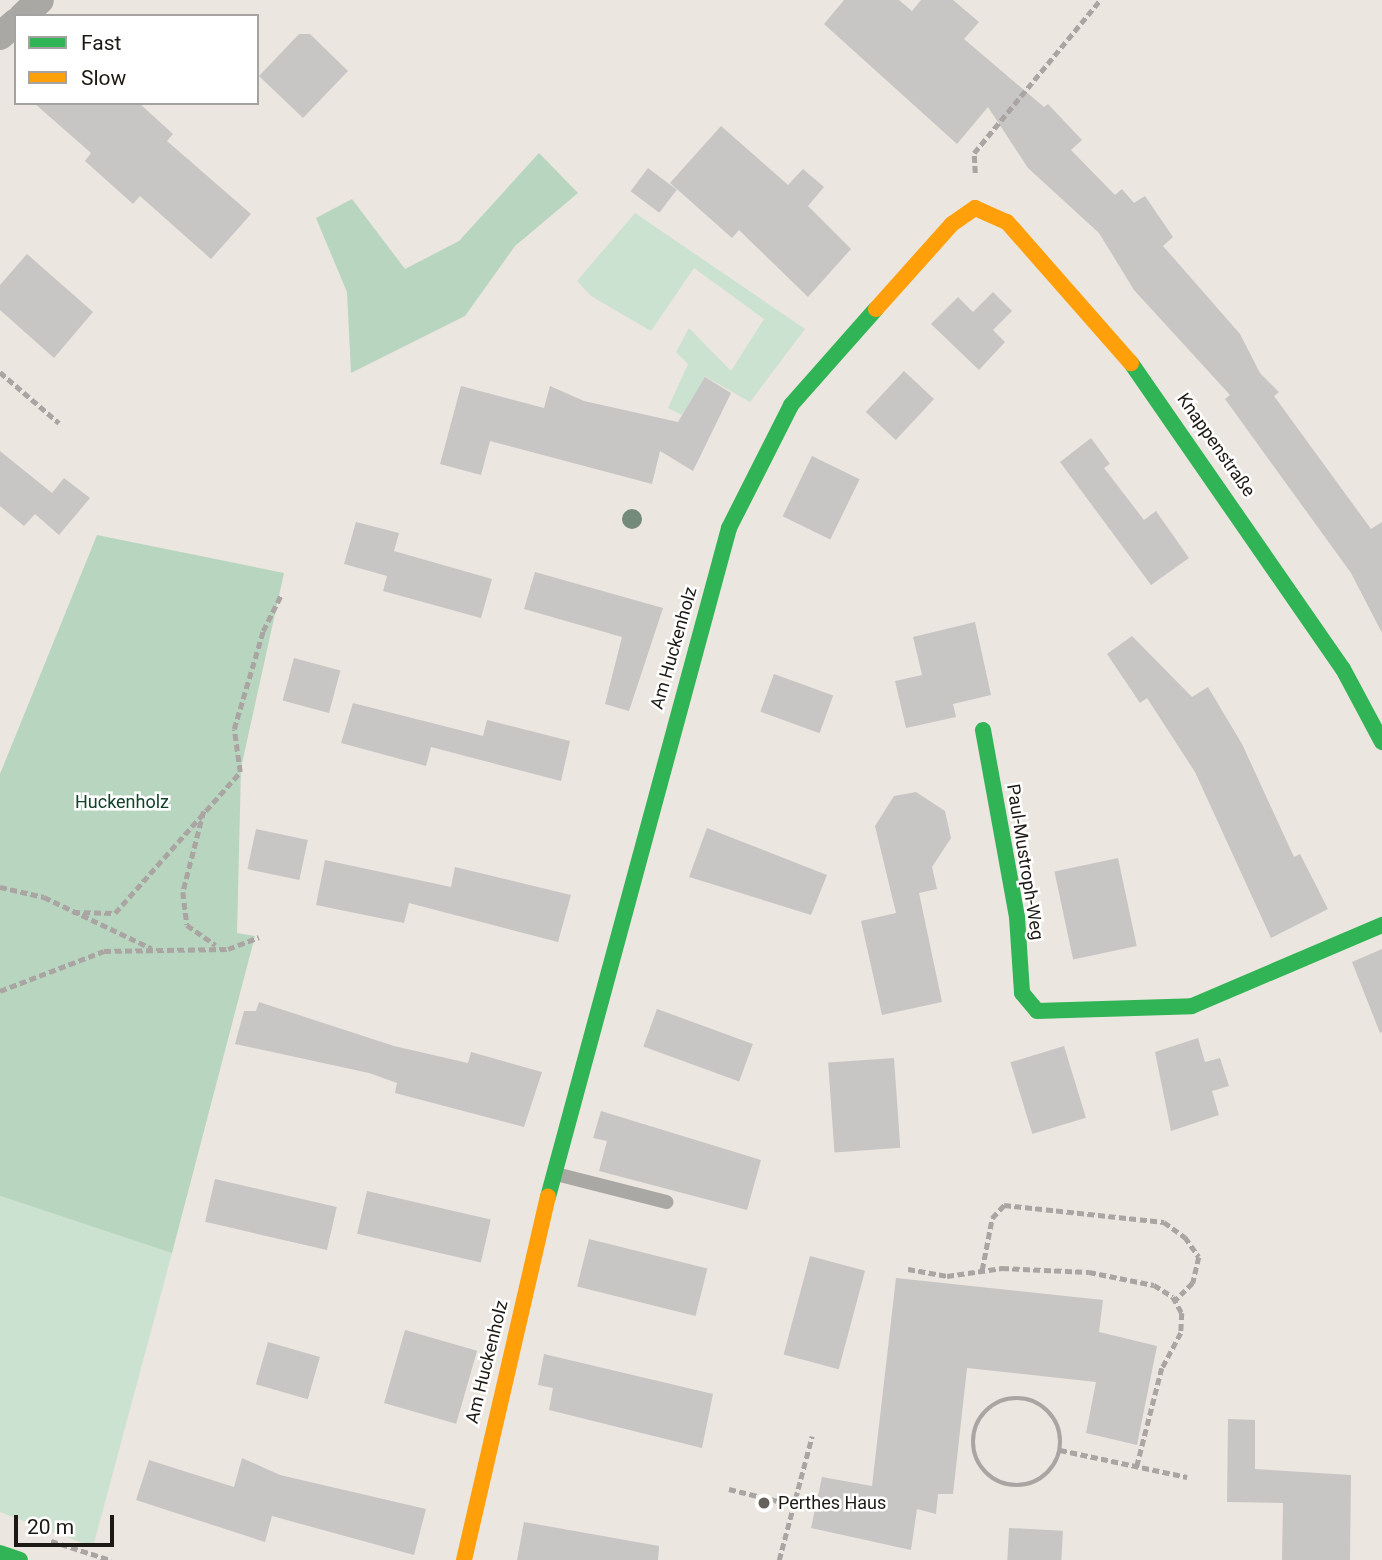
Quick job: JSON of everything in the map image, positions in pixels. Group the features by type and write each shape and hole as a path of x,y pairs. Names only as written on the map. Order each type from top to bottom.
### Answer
{"street":[{"path":"25,14 40,0"},
{"path":"0,36 14,24"},
{"name":"Knappenstraße","path":"975,208 1007,222 1152,387 1343,669 1382,742"},
{"name":"Am Huckenholz","path":"464,1560 554,1174 683,687 745,487 791,405 840,344 952,224 975,208"},
{"name":"Paul-Mustroph-Weg","path":"983,730 1017,917 1022,993 1037,1011 1192,1006 1382,925"},
{"path":"0,1553 20,1560"}],"lane":[{"path":"554,1174 667,1202"}],"path":[{"path":"975,208 974,153 1100,0"},
{"path":"0,372 59,423"},
{"path":"73,912 115,913 240,772 234,729 263,631 281,595"},
{"path":"204,810 183,892 187,925 218,947"},
{"path":"0,887 44,897 155,949"},
{"path":"0,991 104,951 218,947 259,937"},
{"path":"982,1270 992,1218 1004,1205 1164,1222 1185,1237 1199,1258 1193,1283 1176,1300"},
{"path":"908,1269 947,1276 982,1270 1090,1272 1154,1286 1176,1300 1181,1333 1162,1368 1137,1466"},
{"path":"1023,1398 1055,1420 1060,1450 1042,1479 1013,1486 983,1469 973,1438 990,1407 1023,1398"},
{"path":"779,1560 812,1436"},
{"path":"1060,1450 1187,1476"},
{"path":"729,1489 794,1505"},
{"path":"36,1535 111,1560"}],"green space":[{"path":"539,153 578,193 515,246 465,316 351,373 347,292 316,218 352,199 405,269 459,241"},
{"path":"635,213 805,329 750,402 706,377 682,415 668,408 688,364 676,352 689,328 731,371 764,319 694,268 651,331 591,296 577,281"},
{"name":"Huckenholz","path":"97,535 284,573 241,768 237,933 255,936 172,1253 0,1196 0,774"},
{"path":"0,1196 172,1253 93,1547 0,1512"}],"building":[{"path":"844,0 899,0 912,11 921,0 953,0 979,22 964,39 1044,107 1048,104 1082,140 1071,150 1115,195 1122,189 1134,203 1145,196 1173,237 1163,246 1240,334 1260,373 1279,392 1274,396 1371,529 1382,522 1382,633 1351,573 1225,399 1230,395 1134,290 1099,233 1028,168 988,107 957,144 824,24"},
{"path":"299,34 310,34 348,71 303,118 259,76"},
{"path":"36,105 141,105 173,134 167,141 251,214 211,259 140,196 133,204 85,161 91,153"},
{"path":"721,126 788,185 803,169 824,187 808,206 851,249 808,297 739,230 732,238 670,183"},
{"path":"648,168 677,190 659,213 631,191"},
{"path":"27,254 93,312 54,358 0,310 0,285"},
{"path":"993,292 1012,311 993,330 1005,342 979,370 931,324 958,297 973,312"},
{"path":"904,371 934,399 896,440 866,412"},
{"path":"705,377 731,393 693,471 660,451 652,484 490,441 481,475 440,464 461,386 544,408 550,386 584,401 678,422"},
{"path":"1091,438 1110,464 1104,468 1144,520 1156,511 1189,558 1151,585 1060,462"},
{"path":"0,451 52,493 64,478 90,498 59,535 35,514 24,526 0,506"},
{"path":"812,456 860,479 830,539 783,516"},
{"path":"356,522 399,533 394,551 492,579 481,618 383,591 387,576 344,564"},
{"path":"535,572 663,608 629,711 605,704 622,637 524,609"},
{"path":"975,622 991,695 953,704 956,717 906,728 895,681 922,675 913,637"},
{"path":"1132,636 1192,697 1208,687 1242,744 1294,857 1300,854 1328,909 1271,938 1195,772 1147,698 1140,703 1107,654"},
{"path":"294,658 340,670 329,713 283,701"},
{"path":"774,674 833,696 820,733 760,712"},
{"path":"353,703 483,736 487,720 570,741 561,781 431,747 426,766 341,743"},
{"path":"916,792 945,811 951,838 932,867 937,889 919,893 942,1002 882,1015 861,921 896,913 875,826 894,796"},
{"path":"707,828 827,875 811,915 689,877"},
{"path":"256,829 308,840 299,880 247,869"},
{"path":"1118,858 1137,946 1073,960 1054,872"},
{"path":"325,860 451,887 455,867 571,895 558,942 409,903 404,923 316,905"},
{"path":"1382,949 1382,1032 1380,1033 1352,962"},
{"path":"259,1002 394,1046 468,1063 471,1052 542,1072 524,1127 395,1093 397,1083 369,1073 235,1044 244,1011 256,1011"},
{"path":"657,1009 753,1044 739,1081 643,1047"},
{"path":"1198,1038 1205,1062 1220,1058 1229,1086 1212,1091 1219,1115 1171,1131 1155,1052"},
{"path":"1064,1046 1086,1118 1032,1134 1010,1062"},
{"path":"894,1058 900,1148 834,1152 828,1063"},
{"path":"601,1111 761,1160 747,1210 599,1171 607,1141 593,1138"},
{"path":"215,1179 337,1207 327,1250 205,1222"},
{"path":"367,1191 491,1220 481,1262 357,1234"},
{"path":"589,1239 707,1269 696,1316 577,1287"},
{"path":"810,1256 865,1271 839,1369 784,1355"},
{"path":"896,1278 1103,1300 1099,1332 1157,1346 1137,1445 1086,1433 1096,1382 967,1368 953,1494 938,1494 936,1514 917,1509 911,1550 811,1528 822,1477 872,1486"},
{"path":"405,1330 477,1351 456,1424 384,1403"},
{"path":"268,1342 320,1357 308,1399 256,1384"},
{"path":"544,1354 713,1394 702,1448 549,1410 553,1388 538,1385"},
{"path":"1228,1419 1255,1420 1255,1469 1351,1475 1350,1560 1282,1560 1283,1503 1227,1502"},
{"path":"242,1458 280,1475 426,1509 414,1555 272,1516 265,1542 136,1500 149,1460 234,1487"},
{"path":"524,1522 659,1546 658,1560 517,1560"},
{"path":"1009,1528 1063,1531 1061,1560 1007,1560"}],"traffic: fast":[{"path":"548,1197 729,528 791,405 876,309"},
{"path":"1131,363 1343,669 1382,742"},
{"path":"983,730 1017,917 1022,993 1037,1011 1192,1006 1382,925"},
{"path":"0,1553 20,1560"}],"traffic: slow":[{"path":"876,309 952,224 975,208 1007,222 1131,363"},
{"path":"464,1560 548,1197"}],"place":[{"name":"Perthes Haus","path":"764,1503"}]}
